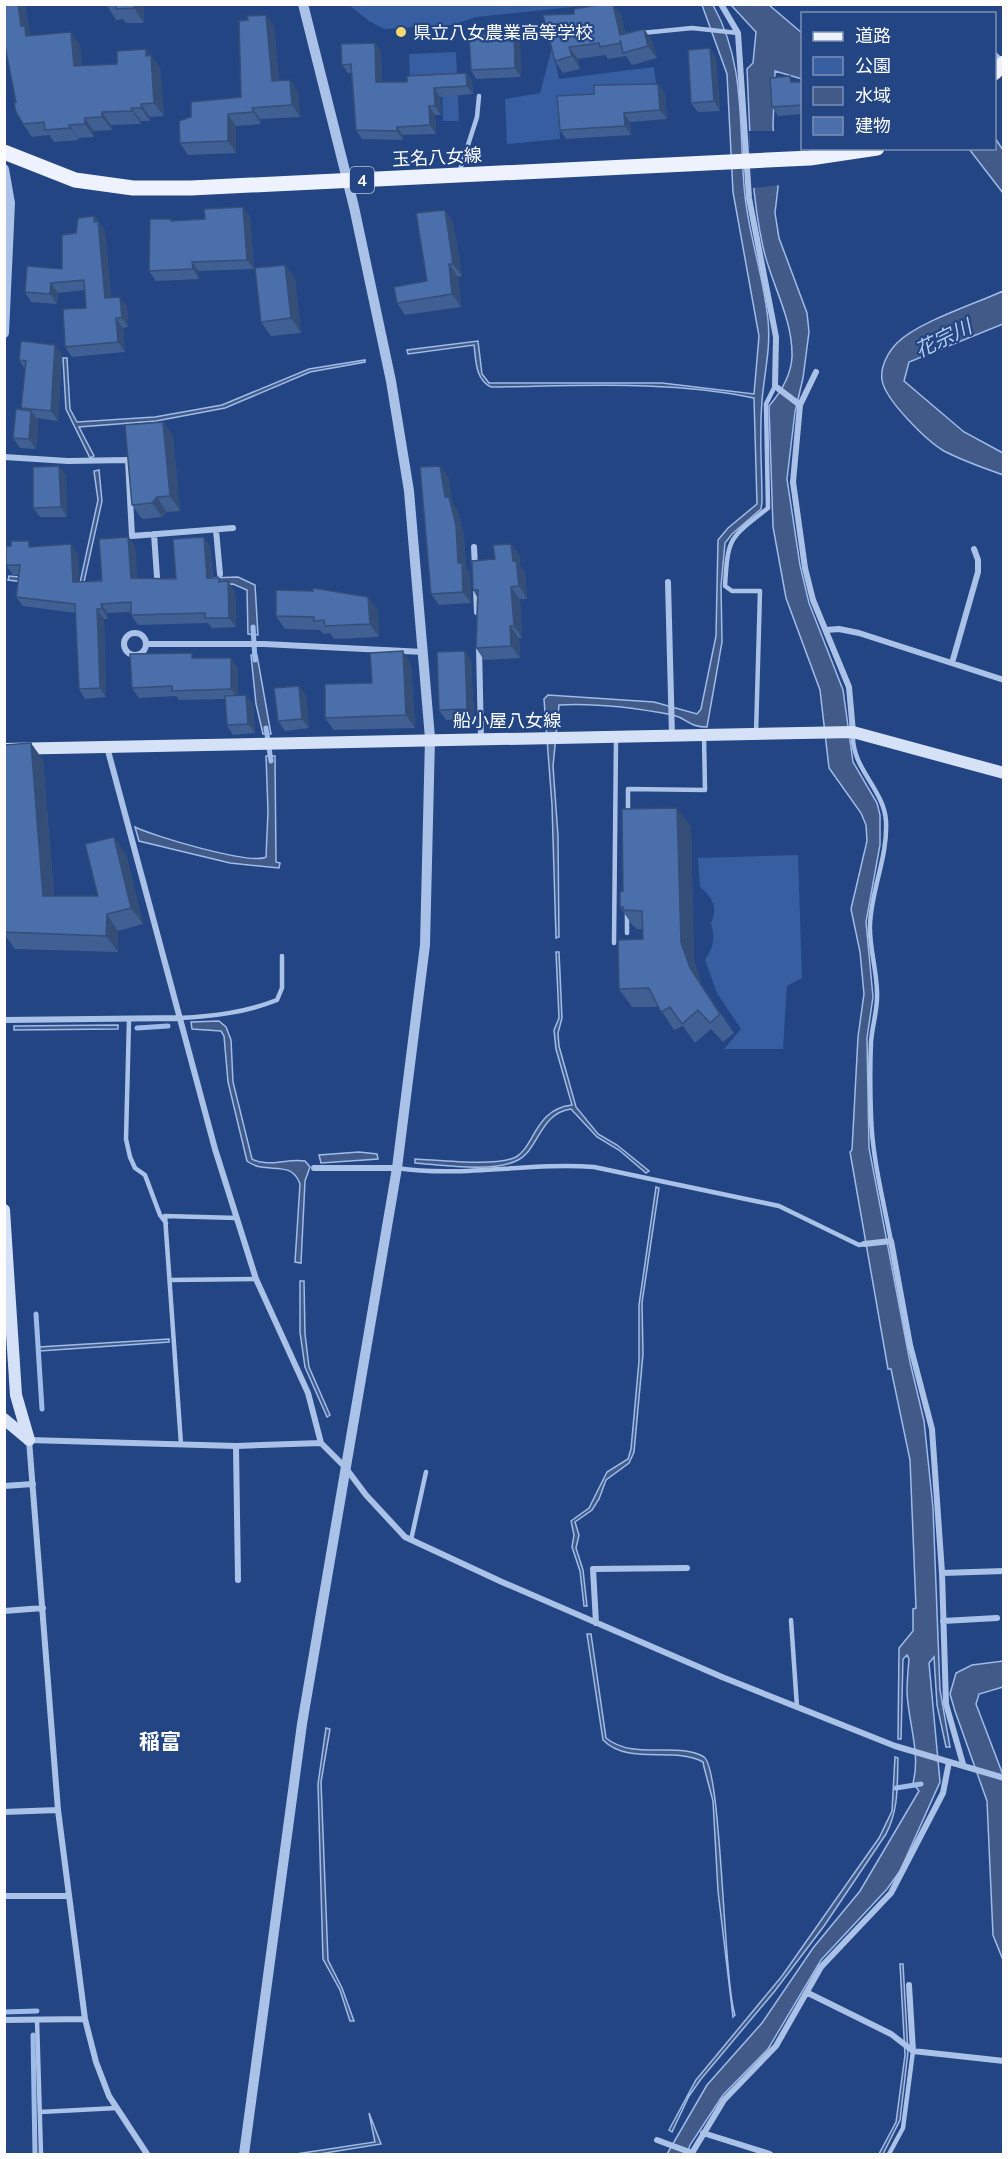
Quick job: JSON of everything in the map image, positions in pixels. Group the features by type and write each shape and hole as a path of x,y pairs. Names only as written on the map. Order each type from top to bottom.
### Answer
{"main road":[{"name":"玉名八女線","path":"4,152 75,180 133,188 347,181 810,158 863,150"},
{"name":"船小屋八女線","path":"4,748 430,738 616,739 851,732 1004,773"},
{"path":"4,1210 16,1395 29,1440"},
{"path":"6,1422 29,1440"}],"street":[{"path":"244,2154 302,1724 397,1168 424,950 430,738 410,491 391,381 347,181 303,4"},
{"path":"721,4 738,33 749,198 776,337 776,387 799,404"},
{"path":"4,170 10,203 4,333"},
{"path":"816,372 799,404 793,482 813,600 849,687 851,732"},
{"path":"4,457 68,461 128,460 132,536 232,528"},
{"path":"216,530 220,574"},
{"path":"154,534 157,577"},
{"path":"474,547 478,622"},
{"path":"952,663 978,572 978,560 974,549"},
{"path":"668,582 672,737"},
{"path":"826,630 839,629 859,633 1004,680"},
{"path":"478,633 481,738"},
{"path":"146,644 264,644 424,652"},
{"path":"106,746 179,1018 256,1279 308,1393 321,1443 345,1467 374,1504 411,1540 596,1623 895,1746 1004,1778"},
{"path":"4,1020 179,1018"},
{"path":"314,1168 397,1168"},
{"path":"864,1244 889,1241 910,1345 932,1429 942,1573 946,1704 966,1765"},
{"path":"147,2154 117,2108 96,2062 86,2019 58,1810 29,1440 236,1446 321,1443"},
{"path":"236,1446 237,1580"},
{"path":"4,1486 33,1484"},
{"path":"596,1623 593,1569 687,1568"},
{"path":"942,1573 1004,1571"},
{"path":"4,1611 43,1608"},
{"path":"943,1621 997,1618"},
{"path":"657,2140 692,2153 724,2100 776,2046 821,1967 891,1893 943,1793 949,1762"},
{"path":"4,1812 58,1810"},
{"path":"4,1896 69,1896"},
{"path":"909,1985 913,2051"},
{"path":"808,1993 891,2034 913,2051 1004,2061"},
{"path":"4,2020 86,2019"},
{"path":"703,2133 770,2154"}],"lane":[{"path":"637,33 692,28 738,33"},
{"path":"458,175 472,137 478,96"},
{"path":"756,735 760,591 732,591 725,586 728,547 738,532 768,508 766,404 776,387"},
{"path":"851,732 852,744 859,763 882,803 886,821 884,847 872,901 870,927 877,994 871,1042 871,1116 873,1147 889,1241"},
{"path":"628,825 628,789 705,790 704,736"},
{"path":"614,943 616,739"},
{"path":"627,909 627,933"},
{"path":"179,1018 218,1016 254,1009 277,1000 282,988 282,956"},
{"path":"129,1020 126,1139 135,1168 145,1175 160,1215 166,1223"},
{"path":"397,1168 476,1171 567,1165 594,1167 779,1206 859,1245 864,1244"},
{"path":"181,1444 165,1216 237,1218"},
{"path":"170,1280 256,1279"},
{"path":"411,1540 426,1472"},
{"path":"791,1620 797,1707"},
{"path":"37,2020 41,2154"},
{"path":"889,2154 903,2128 913,2051"},
{"path":"40,2112 117,2108"}],"green space":[{"path":"349,5 591,5 476,17 452,25 384,29 369,21"},
{"path":"552,48 559,79 654,67 657,91 559,99 560,139 507,144 505,99 540,93"},
{"path":"456,52 459,121 443,121 442,81 410,82 409,54"},
{"path":"798,855 802,978 787,986 783,1049 724,1049 741,1029 717,993 705,960 713,942 711,923 714,907 711,899 700,887 698,858"}],"water":[{"path":"702,5 713,5 731,48 736,70 746,203 768,320 768,351 761,414 761,509 725,543 721,586 722,642 707,727 696,726 673,715 645,710 602,705 559,705 553,766 558,836 559,937 556,938 552,805 544,699 548,695 654,702 697,714 701,709 716,636 718,540 728,528 757,504 754,398 722,392 656,386 491,387 479,374 474,345 408,354 407,350 478,341 482,374 489,383 662,383 754,394 759,336 733,192 727,74"},
{"path":"731,5 769,5 801,32 801,79 775,71 773,126 778,187 775,213 779,238 807,313 809,332 803,378 795,412 787,479 800,565 809,603 843,690 853,762 877,803 880,815 880,845 866,922 873,997 867,1038 869,1148 910,1362 924,1421 933,1508 940,1690 950,1747 946,1747 937,1705 934,1657 929,1663 940,1782 900,1871 887,1889 821,1960 768,2049 723,2095 690,2145 687,2154 667,2154 707,2085 762,2023 813,1948 860,1891 919,1791 913,1783 916,1761 908,1703 909,1659 907,1655 903,1659 901,1739 898,1739 899,1648 913,1631 913,1609 916,1608 910,1460 891,1369 888,1369 850,1152 852,1150 858,1037 864,994 860,952 851,909 867,841 866,825 861,813 829,768 820,690 786,598 773,527 769,406 787,377 792,357 789,329 763,247 755,203 747,69 753,63 756,32"},
{"path":"996,140 1003,150 1003,193 970,150 996,150"},
{"name":"花宗川","path":"1003,291 1003,324 909,362 904,381 964,432 1003,453 1003,475 951,455 928,438 898,409 885,388 882,375 883,365 888,355 906,335 932,321"},
{"path":"63,358 67,358 70,409 77,422 155,417 222,405 309,369 365,360 365,362 310,372 225,408 156,421 79,427 94,456 90,458 66,409"},
{"path":"99,470 102,501 84,582 238,577 255,585 258,635 248,634 247,590 233,584 77,588 8,580 9,576 80,583 98,500 94,471"},
{"path":"251,655 257,655 271,734 263,734 256,704"},
{"path":"266,756 275,756 276,862 280,863 279,868 230,863 139,841 135,827 180,843 222,853 241,857 266,857 268,811"},
{"path":"556,952 559,952 562,1018 558,1033 559,1046 576,1107 598,1134 617,1145 649,1171 646,1173 619,1150 597,1137 571,1109 553,1117 525,1155 508,1164 468,1167 415,1163 415,1159 495,1162 516,1157 528,1145 537,1128 550,1113 572,1105 556,1049 554,1030 559,1018"},
{"path":"219,1021 226,1027 231,1040 233,1082 252,1159 264,1163 305,1161 310,1167 305,1181 301,1263 295,1262 300,1184 291,1172 254,1165 247,1161 228,1082 224,1036 221,1031 192,1029 191,1022"},
{"path":"118,1025 118,1029 14,1030 14,1026"},
{"path":"359,1152 377,1154 378,1159 321,1163 319,1155"},
{"path":"656,1187 659,1188 642,1303 643,1354 634,1452 629,1463 606,1480 592,1510 575,1522 579,1535 576,1548 583,1570 587,1606 584,1606 580,1571 572,1547 574,1535 571,1521 589,1508 607,1472 628,1459 631,1449 639,1361 639,1305"},
{"path":"300,1281 304,1281 305,1334 309,1367 330,1415 327,1417 305,1367 300,1332"},
{"path":"169,1339 169,1342 40,1351 39,1347"},
{"path":"587,1634 591,1634 606,1738 617,1745 629,1748 693,1753 704,1757 710,1770 719,1835 728,1961 735,2015 733,2017 718,1891 713,1801 703,1762 678,1755 625,1752 603,1740"},
{"path":"1003,1661 1003,1687 979,1694 976,1704 1003,1775 1003,1960 993,1935 987,1801 950,1694 956,1673 972,1665"},
{"path":"326,1728 330,1729 321,1782 328,1960 342,1988 354,2021 350,2021 340,1990 323,1959 318,1784"},
{"path":"895,1757 898,1758 896,1797 893,1815 886,1834 824,1926 774,1992 701,2079 689,2096 672,2132 669,2130 696,2080 782,1976 879,1838 892,1811"},
{"path":"900,1964 903,1964 908,2052 900,2120 883,2154 879,2154 896,2122 905,2055"},
{"path":"369,2113 381,2144 319,2154 296,2154 375,2142"}],"pier":[{"path":"749,131 775,131 780,185 752,188"}],"building":[{"path":"4,4 18,4 21,26 25,26 26,36 71,32 74,66 117,64 117,51 146,49 146,56 151,55 154,103 141,104 141,108 131,108 132,111 102,112 102,117 85,118 85,124 69,125 70,128 45,130 44,122 23,124 16,112 4,41"},
{"path":"106,4 134,4 134,8 116,9 116,5"},
{"path":"613,4 620,35 644,29 648,46 623,53 621,43 600,47 599,43 569,47 572,56 555,61 543,15 574,14 574,9"},
{"path":"266,15 272,81 290,80 292,105 252,108 253,112 228,114 228,141 180,143 179,121 191,117 191,102 241,97 239,21 248,20 247,16"},
{"path":"514,32 515,68 471,70 469,36"},
{"path":"375,43 376,82 407,82 407,76 466,73 467,86 434,88 435,106 429,106 430,125 397,127 397,131 356,130 351,64 342,65 341,44"},
{"path":"710,48 714,101 691,103 688,50"},
{"path":"790,76 791,82 801,82 801,105 772,107 770,78"},
{"path":"658,84 660,110 624,113 625,126 560,130 557,96 594,94 594,85"},
{"path":"243,207 247,260 192,262 193,269 149,271 150,219 171,219 171,221 205,219 204,209"},
{"path":"445,210 453,264 449,264 452,294 397,303 394,287 427,281 416,213"},
{"path":"94,216 94,222 98,221 105,298 120,297 122,318 116,318 118,342 65,347 63,309 86,308 84,280 51,283 50,294 25,292 27,266 62,269 62,235 76,233 78,218"},
{"path":"285,265 291,318 261,322 255,268"},
{"path":"21,341 55,345 51,411 21,408 26,361 19,360"},
{"path":"16,409 31,411 29,439 13,438"},
{"path":"163,422 170,496 157,497 152,503 132,505 125,425"},
{"path":"59,466 61,507 33,508 33,467"},
{"path":"440,466 445,497 449,497 456,525 458,563 462,563 463,592 431,594 420,467"},
{"path":"128,537 131,578 176,579 173,539 204,537 207,578 219,578 219,582 228,581 229,618 205,618 205,613 131,615 131,602 101,604 102,609 97,609 100,688 79,689 75,604 16,597 20,565 6,565 6,546 11,546 11,541 29,541 29,547 71,544 73,582 102,581 99,539"},
{"path":"511,544 513,561 516,560 519,586 511,587 514,626 510,626 511,646 476,648 478,590 473,590 472,561 495,559 493,545"},
{"path":"313,588 368,597 370,624 325,626 324,620 314,621 314,617 276,616 276,590 313,591"},
{"path":"403,651 406,715 325,718 325,684 372,683 370,653"},
{"path":"465,651 467,709 439,710 437,652"},
{"path":"192,653 192,658 231,658 231,689 172,691 172,686 132,688 130,654"},
{"path":"299,686 302,719 278,721 274,688"},
{"path":"246,695 248,724 227,725 225,696"},
{"path":"31,743 43,896 98,896 85,844 114,837 131,908 107,914 106,936 4,932 4,745"},
{"path":"677,808 681,942 690,968 720,1014 710,1023 698,1010 682,1024 670,1007 661,1012 649,988 619,989 618,940 643,939 642,911 624,910 620,907 620,892 623,891 622,809"}],"waterway":[{"path":"253,627 255,660"},
{"path":"266,728 271,761"},
{"path":"137,1028 168,1026"},
{"path":"36,1314 42,1409"},
{"path":"896,1788 921,1784"},
{"path":"4,2012 37,2011"},
{"path":"33,2035 35,2154"}],"place":[{"name":"県立八女農業高等学校","path":"401,32"}],"district":[{"name":"稲富","path":"160,1741"}]}
